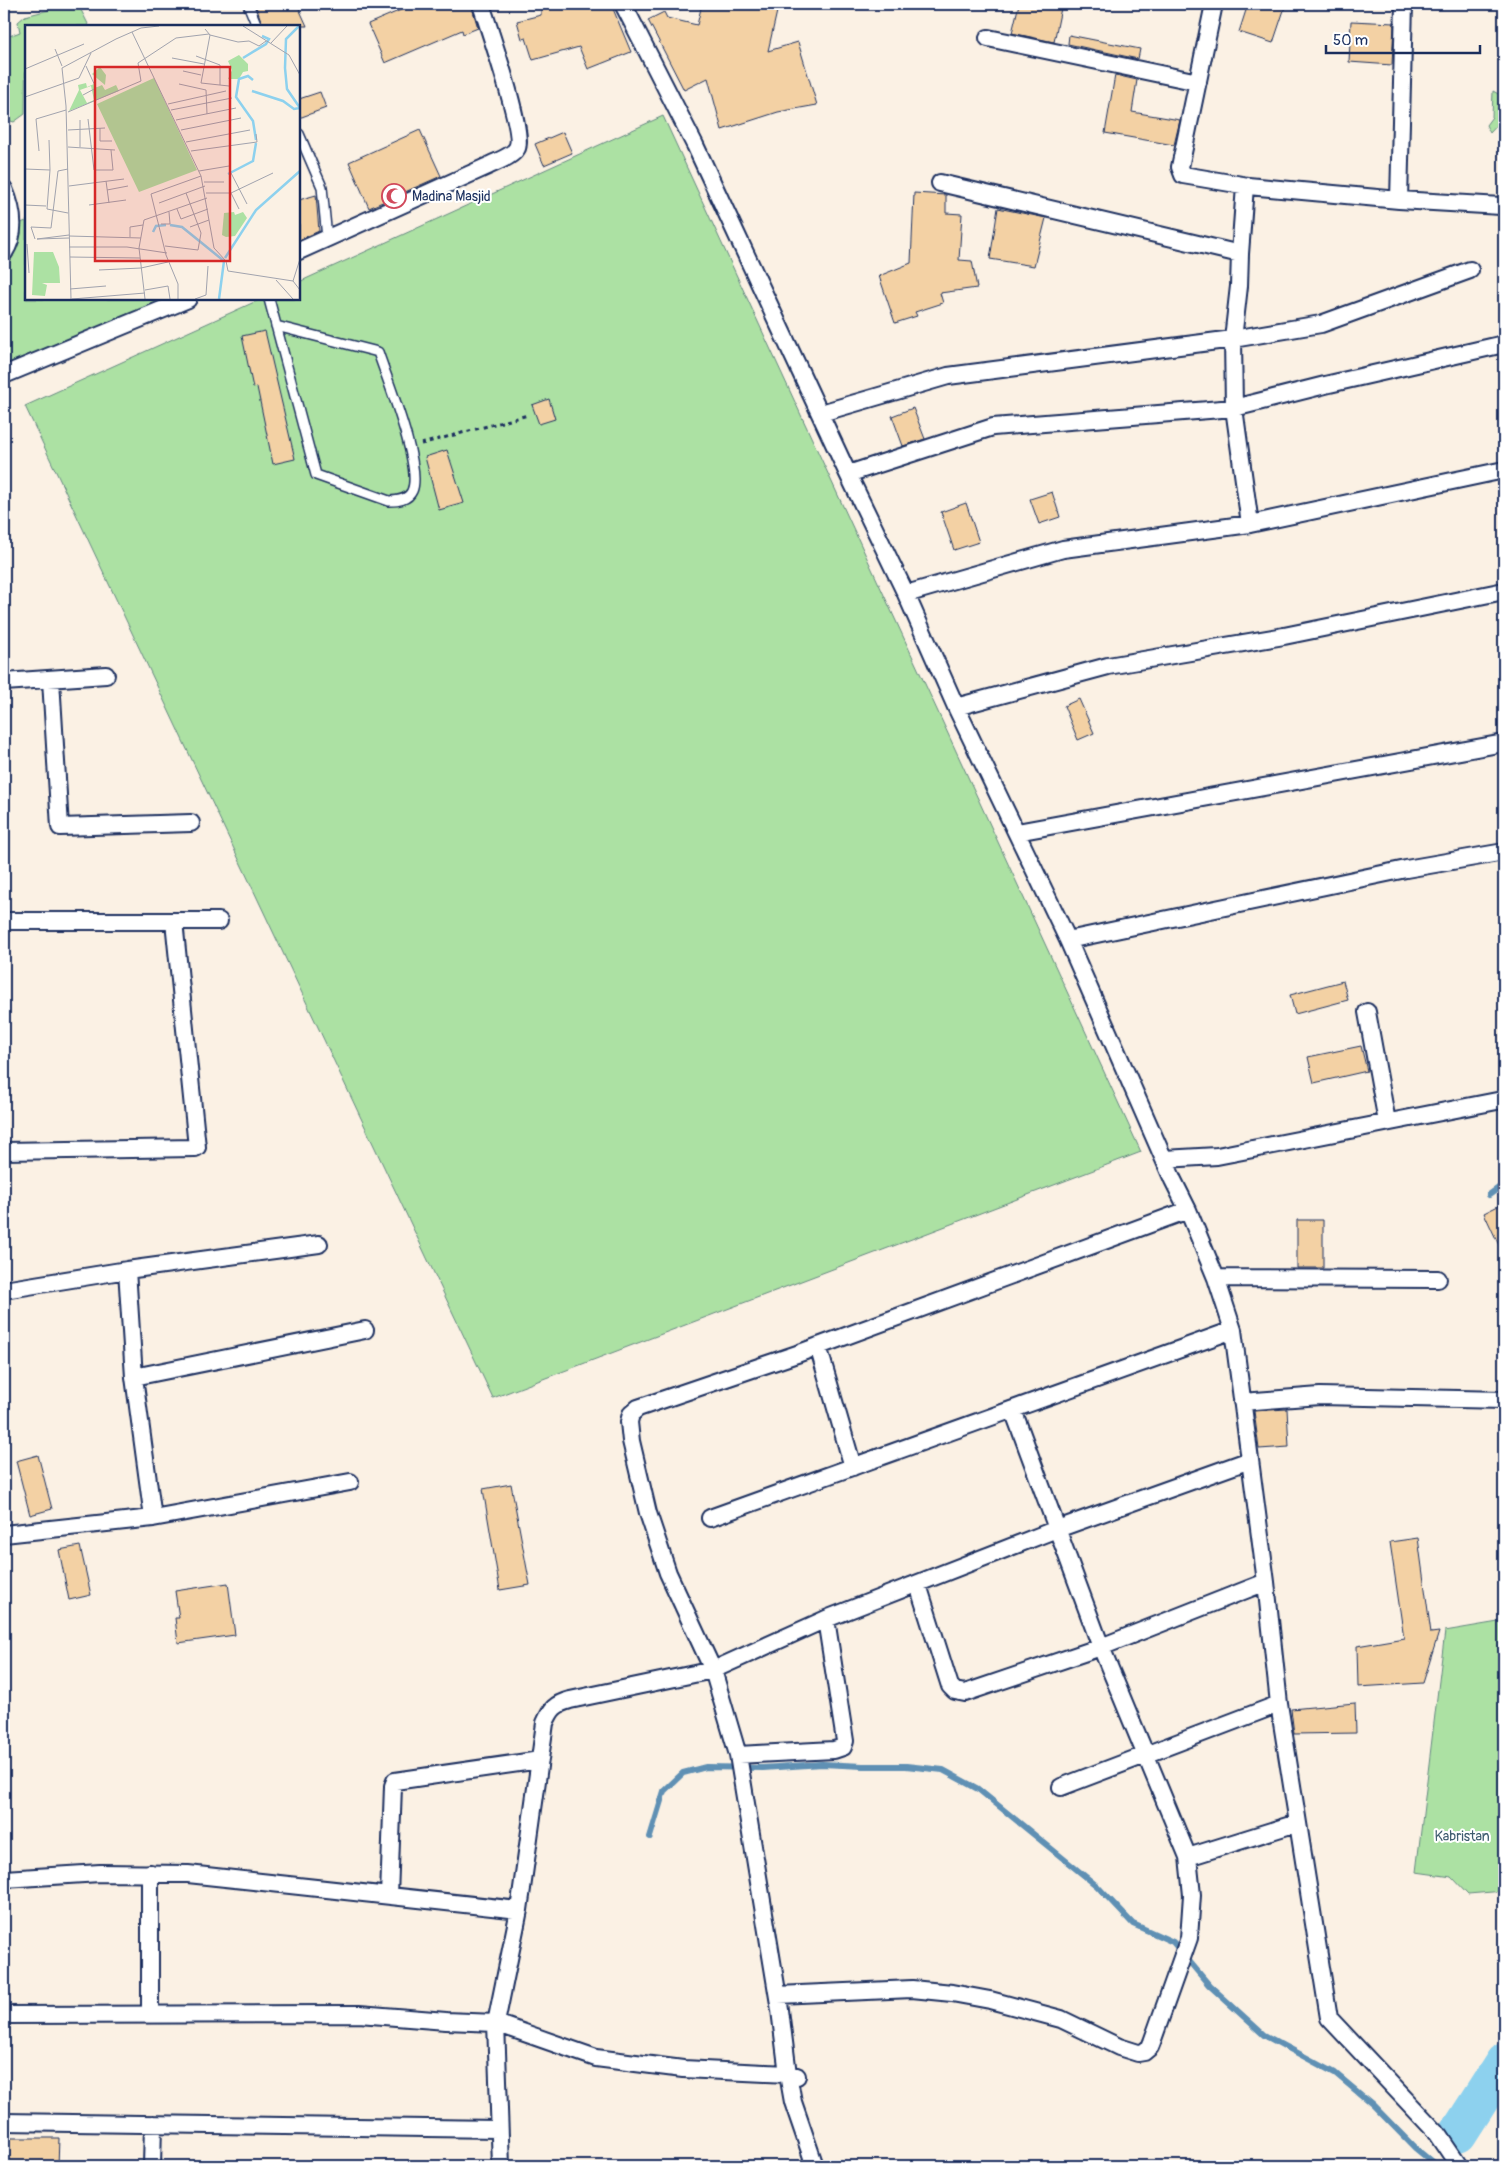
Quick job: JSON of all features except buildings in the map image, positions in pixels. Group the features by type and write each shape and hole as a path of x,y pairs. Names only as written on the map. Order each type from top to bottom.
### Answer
{"street":[{"path":"300,251 504,158 512,154 518,147 519,138 514,113 481,4"},
{"path":"623,4 695,145 906,594 956,707 1068,940 1188,1210 1216,1278 1233,1330 1266,1582 1279,1704 1329,2018 1436,2132 1459,2166"},
{"path":"1214,4 1180,171 1183,175 1245,186 1399,200 1501,206"},
{"path":"1399,200 1404,4"},
{"path":"988,38 1198,82"},
{"path":"940,184 1240,254"},
{"path":"1245,186 1239,286 1233,339 1234,408 1250,524"},
{"path":"4,189 10,203 13,219 9,244 4,253"},
{"path":"821,413 948,376 1233,339 1321,324 1470,270"},
{"path":"4,375 186,300"},
{"path":"848,474 993,427 1234,408 1504,344"},
{"path":"906,594 1063,549 1250,524 1504,470"},
{"path":"956,707 1108,666 1284,636 1504,591"},
{"path":"4,682 106,676"},
{"path":"51,680 60,827 191,823"},
{"path":"1017,832 1504,743"},
{"path":"1068,940 1406,869 1504,852"},
{"path":"4,921 219,922"},
{"path":"4,1151 197,1147 174,921"},
{"path":"1367,1012 1387,1122"},
{"path":"1164,1159 1216,1156 1502,1100"},
{"path":"815,2166 793,2102 794,2076 778,1995 738,1756 713,1670 668,1573 648,1513 631,1442 629,1422 631,1414 638,1408 818,1346 1188,1210"},
{"path":"4,1290 127,1270 319,1244"},
{"path":"127,1270 134,1377 153,1518"},
{"path":"1216,1278 1438,1279"},
{"path":"134,1377 364,1330"},
{"path":"710,1518 1233,1330"},
{"path":"818,1346 853,1467"},
{"path":"1242,1402 1320,1396 1504,1400"},
{"path":"778,1995 912,1989 952,1993 990,2000 1061,2019 1119,2047 1138,2053 1150,2047 1189,1938 1192,1895 1188,1857 1101,1646 1013,1410"},
{"path":"501,2166 498,2129 496,2023 519,1910 545,1722 550,1710 558,1704 713,1670 826,1619 918,1585 1058,1529 1250,1460"},
{"path":"4,1534 153,1518 350,1482"},
{"path":"918,1585 950,1686 954,1691 969,1692 1101,1646 1266,1582"},
{"path":"738,1756 834,1750 843,1747 845,1741 826,1619"},
{"path":"1061,1787 1279,1704"},
{"path":"388,1896 393,1786 395,1781 540,1760"},
{"path":"1188,1857 1297,1823"},
{"path":"4,1880 100,1873 188,1874 519,1910"},
{"path":"150,1874 150,2015"},
{"path":"4,2015 360,2014 496,2023 596,2058 683,2069 794,2076"},
{"path":"4,2122 498,2129"},
{"path":"152,2166 153,2124"}],"lane":[{"path":"248,4 257,25"},
{"path":"300,136 322,187 327,238"},
{"path":"269,300 276,326 316,475 389,501 402,501 412,492 415,476 409,447 378,352 276,326"}],"path":[{"path":"409,447 528,415"}],"green space":[{"path":"50,4 78,4 88,25 25,25 25,114 14,122 4,119 4,38 20,32 18,22 25,16 49,10"},
{"path":"1493,91 1504,97 1504,123 1501,121 1490,133 1486,125 1492,117"},
{"path":"663,116 1141,1152 493,1398 25,406 259,300 300,300 300,282"},
{"path":"25,221 25,300 172,300 4,371 4,230"},
{"name":"Kabristan","path":"1504,1621 1504,1891 1468,1894 1452,1877 1416,1872 1445,1631"}],"waterway":[{"path":"1489,1195 1504,1184"},
{"path":"650,1837 664,1791 683,1773 706,1767 763,1768 822,1764 906,1766 943,1770 978,1789 1097,1886 1133,1924 1173,1942 1209,1985 1264,2035 1335,2073 1372,2104 1415,2148 1437,2166"},
{"path":"1458,2134 1504,2062"}],"place":[{"name":"Madina Masjid","path":"394,196"}]}
